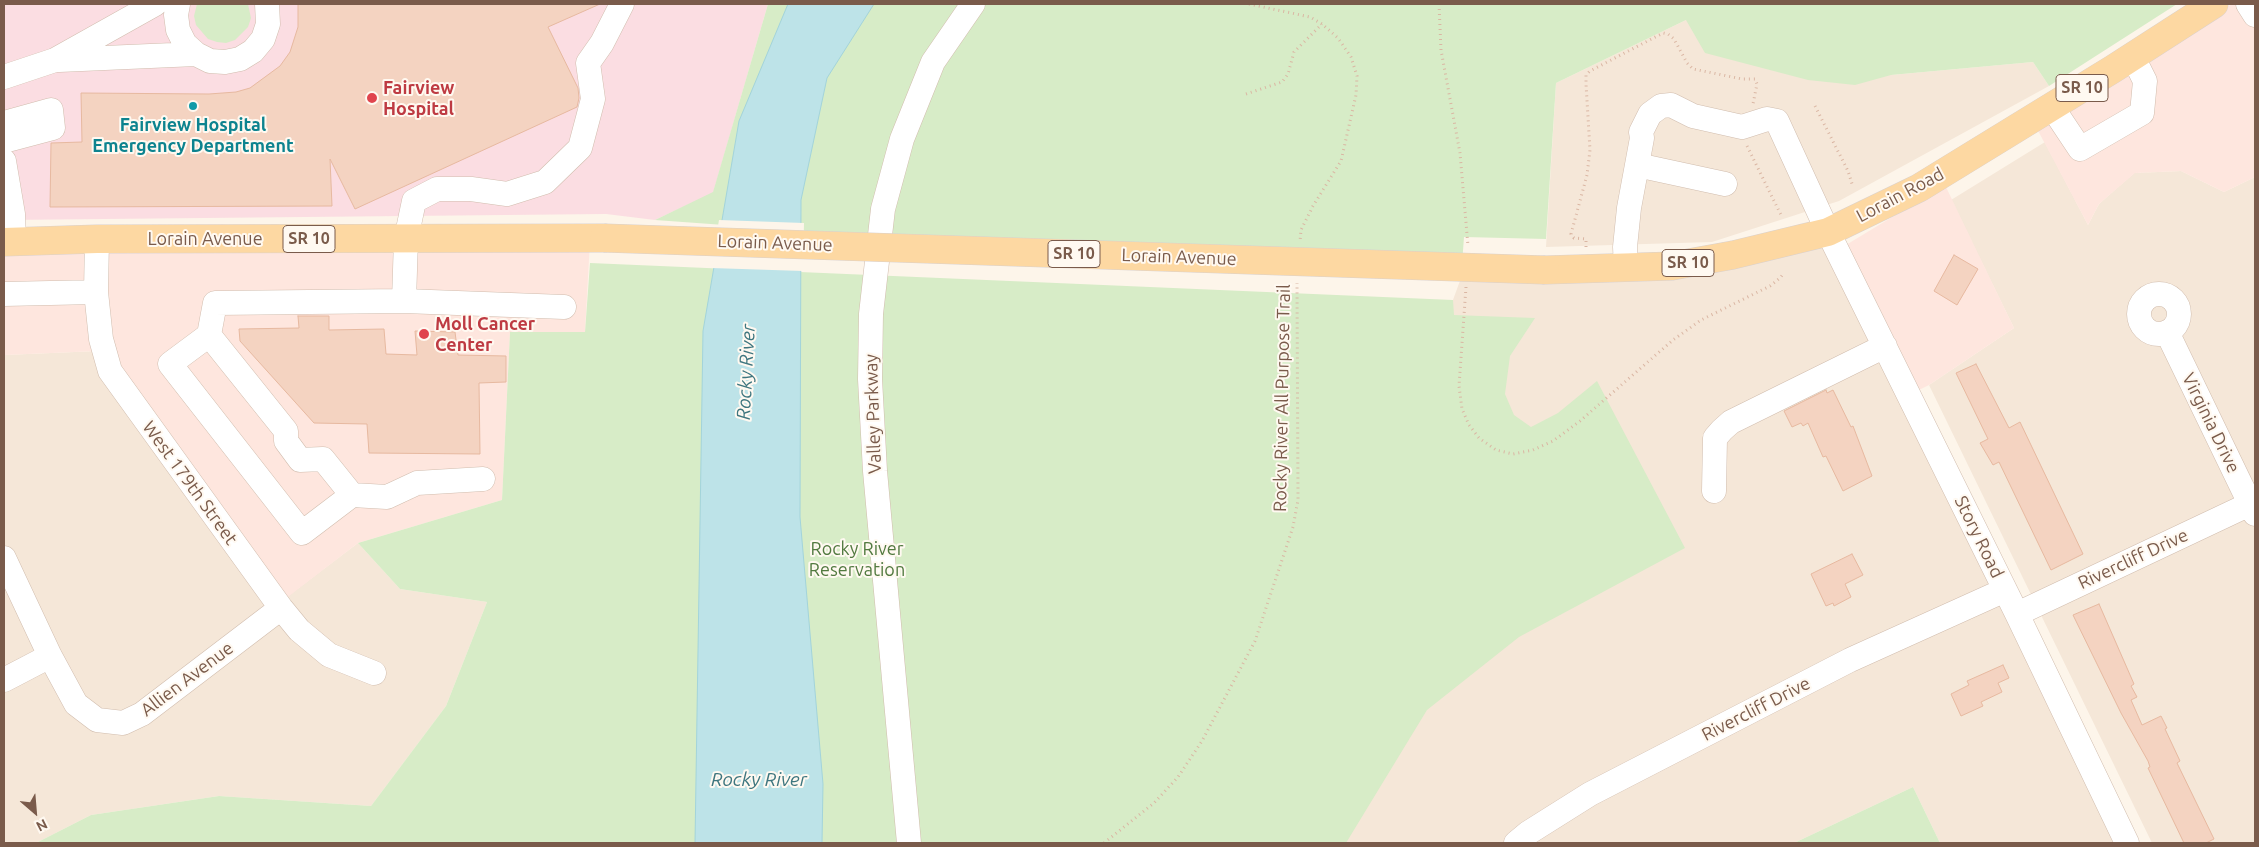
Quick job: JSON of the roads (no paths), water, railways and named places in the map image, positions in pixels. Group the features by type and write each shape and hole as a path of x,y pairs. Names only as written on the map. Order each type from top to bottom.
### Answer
{"main road":[{"name":"Lorain Road","path":"1545,270 1672,266 1732,256 1828,232 1919,188 2133,57 2214,4"},
{"name":"Lorain Avenue","path":"9,241 97,239 604,238 1545,270"}],"street":[{"path":"4,77 55,60 155,4"},
{"path":"178,4 176,14 178,30 185,44 196,54 210,61 225,62 240,59 253,51 263,39 268,24 267,4"},
{"path":"404,301 406,239 414,201 437,189 471,189 507,194 546,182 580,148 593,99 588,63 602,43 622,4"},
{"name":"Valley Parkway","path":"909,843 875,471 870,379 871,314 883,209 902,139 933,62 973,4"},
{"path":"2248,4 2255,15"},
{"path":"55,60 196,54"},
{"path":"2052,107 2080,149 2142,113 2146,81 2133,57"},
{"name":"Story Road","path":"1636,165 1643,125 1650,114 1661,106 1671,105 1693,116 1742,127 1772,119 1777,121 1828,232 2017,614 2127,843"},
{"path":"4,123 51,110 53,128 4,141"},
{"path":"4,160 12,214 9,241"},
{"path":"1626,268 1625,247 1636,165 1725,184"},
{"name":"West 179th Street","path":"97,239 96,292 101,339 110,371 281,608 299,630 330,655 374,674"},
{"path":"4,294 96,292"},
{"path":"482,479 417,483 387,496 352,495 302,533 170,364 209,335 215,304 404,301 564,307"},
{"name":"Virginia Drive","path":"2167,332 2252,509"},
{"path":"209,335 286,431 286,441 300,460 323,459 352,495"},
{"path":"1714,492 1715,438 1722,430 1732,422 1885,346"},
{"name":"Rivercliff Drive","path":"2017,614 2252,509"},
{"name":"Allien Avenue","path":"4,558 50,656 76,704 97,720 123,723 142,714 281,608"},
{"name":"Rivercliff Drive","path":"1516,843 1528,833 1590,794 1850,660 2005,590"},
{"path":"4,680 50,656"}],"water":[{"name":"Rocky River","path":"788,4 874,4 827,78 801,200 800,517 823,784 822,843 695,843 703,331 739,121"}],"place":[{"name":"Fairview Hospital","path":"372,98"},
{"name":"Fairview Hospital Emergency Department","path":"193,106"},
{"name":"Moll Cancer Center","path":"424,334"}],"park label":[{"name":"Rocky River Reservation","path":"857,559"}]}
